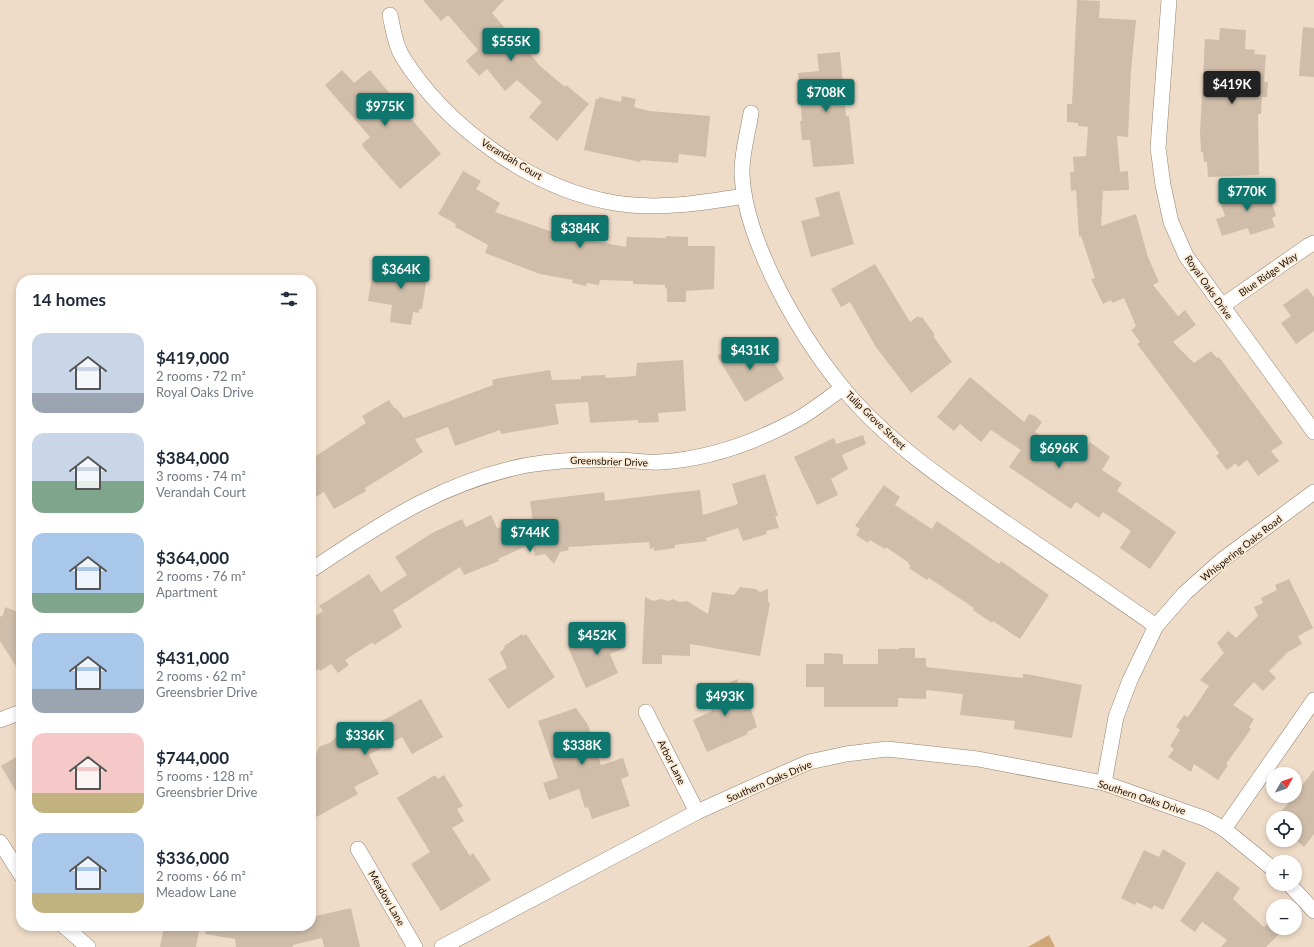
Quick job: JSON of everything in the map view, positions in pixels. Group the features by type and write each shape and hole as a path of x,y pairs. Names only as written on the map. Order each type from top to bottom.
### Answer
{"street":[{"name":"Royal Oaks Drive","path":"1169,0 1158,148 1163,185 1171,222 1186,256 1314,432"},
{"name":"Verandah Court","path":"390,15 401,54 438,103 482,142 529,173 574,193 616,203 656,206 699,204 744,196"},
{"name":"Tulip Grove Street","path":"751,113 742,173 744,196 754,230 766,264 786,305 810,344 843,388 873,419 913,455 951,485 1156,626"},
{"name":"Blue Ridge Way","path":"1222,306 1314,243"},
{"name":"Greensbrier Drive","path":"316,567 405,509 440,492 482,477 526,466 569,459 659,463 707,456 756,439 798,418 843,388"},
{"name":"Whispering Oaks Road","path":"1104,783 1116,716 1130,680 1156,626 1185,593 1222,560 1314,492"},
{"path":"1224,829 1314,700"},
{"name":"Arbor Lane","path":"646,712 698,812"},
{"path":"0,720 16,714"},
{"name":"Southern Oaks Drive","path":"442,947 698,812 809,762 846,754 887,749 978,759 1104,783 1176,807 1206,819 1224,829 1266,863"},
{"path":"0,842 16,867"},
{"name":"Meadow Lane","path":"358,849 415,947"},
{"path":"1296,891 1314,911"},
{"path":"70,931 88,947"}],"shaded area":[{"path":"1049,935 1055,947 1028,947"}],"building":[{"path":"423,0 504,0 492,13 517,42 521,43 540,66 565,87 566,85 589,104 557,141 529,117 542,102 517,80 505,91 487,69 479,76 466,61 478,50 448,15 441,21"},
{"path":"1077,0 1100,1 1099,18 1136,20 1131,71 1128,137 1117,136 1120,172 1128,171 1129,190 1103,191 1101,226 1136,214 1148,257 1159,282 1153,285 1178,316 1185,310 1196,325 1173,342 1194,363 1211,351 1217,358 1219,357 1283,443 1271,451 1279,461 1258,476 1247,460 1238,467 1236,463 1227,470 1216,456 1219,453 1137,344 1140,342 1131,330 1136,326 1124,298 1112,303 1111,300 1103,304 1091,279 1095,278 1081,236 1079,237 1076,190 1071,191 1070,172 1074,172 1073,157 1086,156 1088,127 1078,126 1078,123 1067,122 1067,104 1072,104"},
{"path":"1303,27 1314,28 1314,77 1299,76"},
{"path":"1220,28 1246,30 1245,49 1255,50 1254,54 1266,55 1264,82 1268,82 1267,97 1262,97 1261,114 1258,114 1259,175 1208,177 1207,162 1204,162 1203,152 1201,152 1200,133 1205,39 1219,40"},
{"path":"840,52 846,116 849,116 854,164 813,167 810,140 802,140 798,73 819,71 817,54"},
{"path":"342,70 354,83 370,70 441,154 400,189 363,147 362,144 370,137 325,85"},
{"path":"622,96 636,99 634,107 649,111 710,116 706,157 679,154 678,163 641,160 640,162 584,150 596,99 599,99 599,97 621,102"},
{"path":"463,171 481,181 476,189 500,203 495,212 558,234 559,225 581,229 579,238 626,247 627,237 666,238 666,236 688,237 688,246 715,246 714,289 686,291 686,302 667,302 667,289 665,288 665,285 633,284 633,281 600,280 599,285 587,283 586,286 572,283 573,280 540,274 485,253 488,245 455,227 456,224 438,214"},
{"path":"1266,184 1276,216 1272,218 1275,227 1250,235 1248,228 1222,236 1216,219 1225,216 1219,199"},
{"path":"839,191 854,244 811,257 801,221 820,216 815,198"},
{"path":"392,259 429,264 422,309 419,309 419,313 413,312 411,325 390,322 392,305 368,301 372,276 389,278"},
{"path":"875,264 910,322 918,316 920,318 922,317 935,335 933,336 952,362 911,393 876,347 850,302 841,307 831,289"},
{"path":"1307,288 1314,297 1314,331 1296,344 1281,323 1291,316 1283,305"},
{"path":"738,342 747,357 765,347 784,379 745,402 717,356"},
{"path":"683,360 686,411 658,413 659,422 638,423 638,420 590,423 588,402 555,404 559,424 501,434 500,430 455,446 448,427 415,439 423,452 365,488 366,491 334,509 324,492 316,497 316,456 366,423 362,416 389,400 394,408 396,408 404,418 493,385 492,380 495,379 550,370 552,380 581,379 581,376 605,375 606,378 636,376 637,363"},
{"path":"970,377 1024,422 1029,414 1035,416 1042,422 1035,432 1078,461 1090,442 1110,457 1102,470 1122,483 1117,491 1176,532 1150,569 1120,548 1131,531 1103,512 1099,518 1076,502 1071,509 1009,467 1021,450 991,430 981,442 960,424 954,431 937,417"},
{"path":"863,435 866,444 842,455 848,469 831,479 838,495 817,505 794,457 834,438 836,444"},
{"path":"765,474 778,516 775,516 779,528 766,531 767,534 743,541 738,528 706,538 707,541 675,545 675,548 654,551 654,548 650,549 649,542 568,547 569,550 560,552 554,564 545,554 535,556 533,543 498,559 499,561 464,575 460,567 393,610 402,627 374,645 373,642 345,660 349,665 338,673 331,664 320,671 319,669 316,671 316,616 323,611 319,606 369,574 381,592 407,575 395,557 432,533 462,519 466,527 491,515 497,528 533,522 530,501 604,492 605,501 700,490 703,515 738,504 732,484"},
{"path":"884,485 900,497 895,505 932,529 937,521 999,564 1001,561 1049,595 1020,639 993,621 992,623 973,610 974,608 929,578 927,580 909,568 911,566 908,564 909,563 886,547 885,549 870,540 868,543 856,535 860,529 855,526"},
{"path":"1289,579 1313,628 1298,636 1302,644 1288,652 1269,671 1276,678 1263,691 1254,682 1233,705 1254,719 1249,727 1251,729 1226,764 1228,765 1218,780 1194,764 1191,772 1168,757 1174,749 1170,746 1180,730 1176,727 1184,715 1188,717 1209,686 1200,680 1224,653 1217,643 1228,631 1236,638 1258,616 1254,607 1263,603 1261,598 1277,590 1275,585"},
{"path":"740,587 756,589 760,592 768,589 768,602 770,603 760,656 690,644 690,656 662,655 662,664 642,664 645,597 653,601 661,599 668,601 673,599 679,602 687,601 708,614 712,592 734,595"},
{"path":"5,607 16,611 16,666 0,641 0,617 3,615"},
{"path":"617,626 626,647 610,654 618,673 586,688 568,647"},
{"path":"522,634 523,636 526,634 555,677 508,709 488,679 507,668 500,652 505,648 504,646"},
{"path":"915,648 915,658 926,658 926,667 1023,678 1023,674 1027,674 1082,685 1072,738 1014,729 1015,721 960,715 963,694 926,690 926,699 898,698 898,707 824,707 824,687 806,687 806,664 824,664 824,653 843,654 843,664 878,664 878,649"},
{"path":"737,679 739,689 750,707 757,727 747,732 748,734 707,752 693,720 712,711 705,695"},
{"path":"421,699 443,737 412,754 402,737 369,755 379,774 354,787 358,794 316,817 316,755 319,747 331,742 338,735 344,735 348,740 359,738 377,729 375,725"},
{"path":"576,708 588,725 601,765 623,758 629,776 621,779 630,806 592,819 588,807 585,808 579,789 549,800 543,783 558,778 538,721"},
{"path":"16,757 16,792 1,766"},
{"path":"1314,770 1314,834 1304,847 1302,845 1302,811 1282,811 1288,803 1302,803 1302,785"},
{"path":"435,775 438,779 444,775 463,806 457,809 464,821 452,828 470,856 473,853 491,880 441,911 411,864 430,852 397,798"},
{"path":"1163,849 1186,863 1163,910 1154,905 1152,909 1136,902 1135,905 1121,898 1144,850 1159,857"},
{"path":"1217,871 1240,888 1233,899 1264,927 1266,925 1266,935 1278,935 1266,947 1221,947 1227,940 1202,922 1195,932 1180,921"},
{"path":"351,908 360,947 324,947 322,938 293,945 293,947 236,947 235,939 205,934 205,931 316,931 316,916"},
{"path":"163,931 199,931 196,947 160,947"}]}
